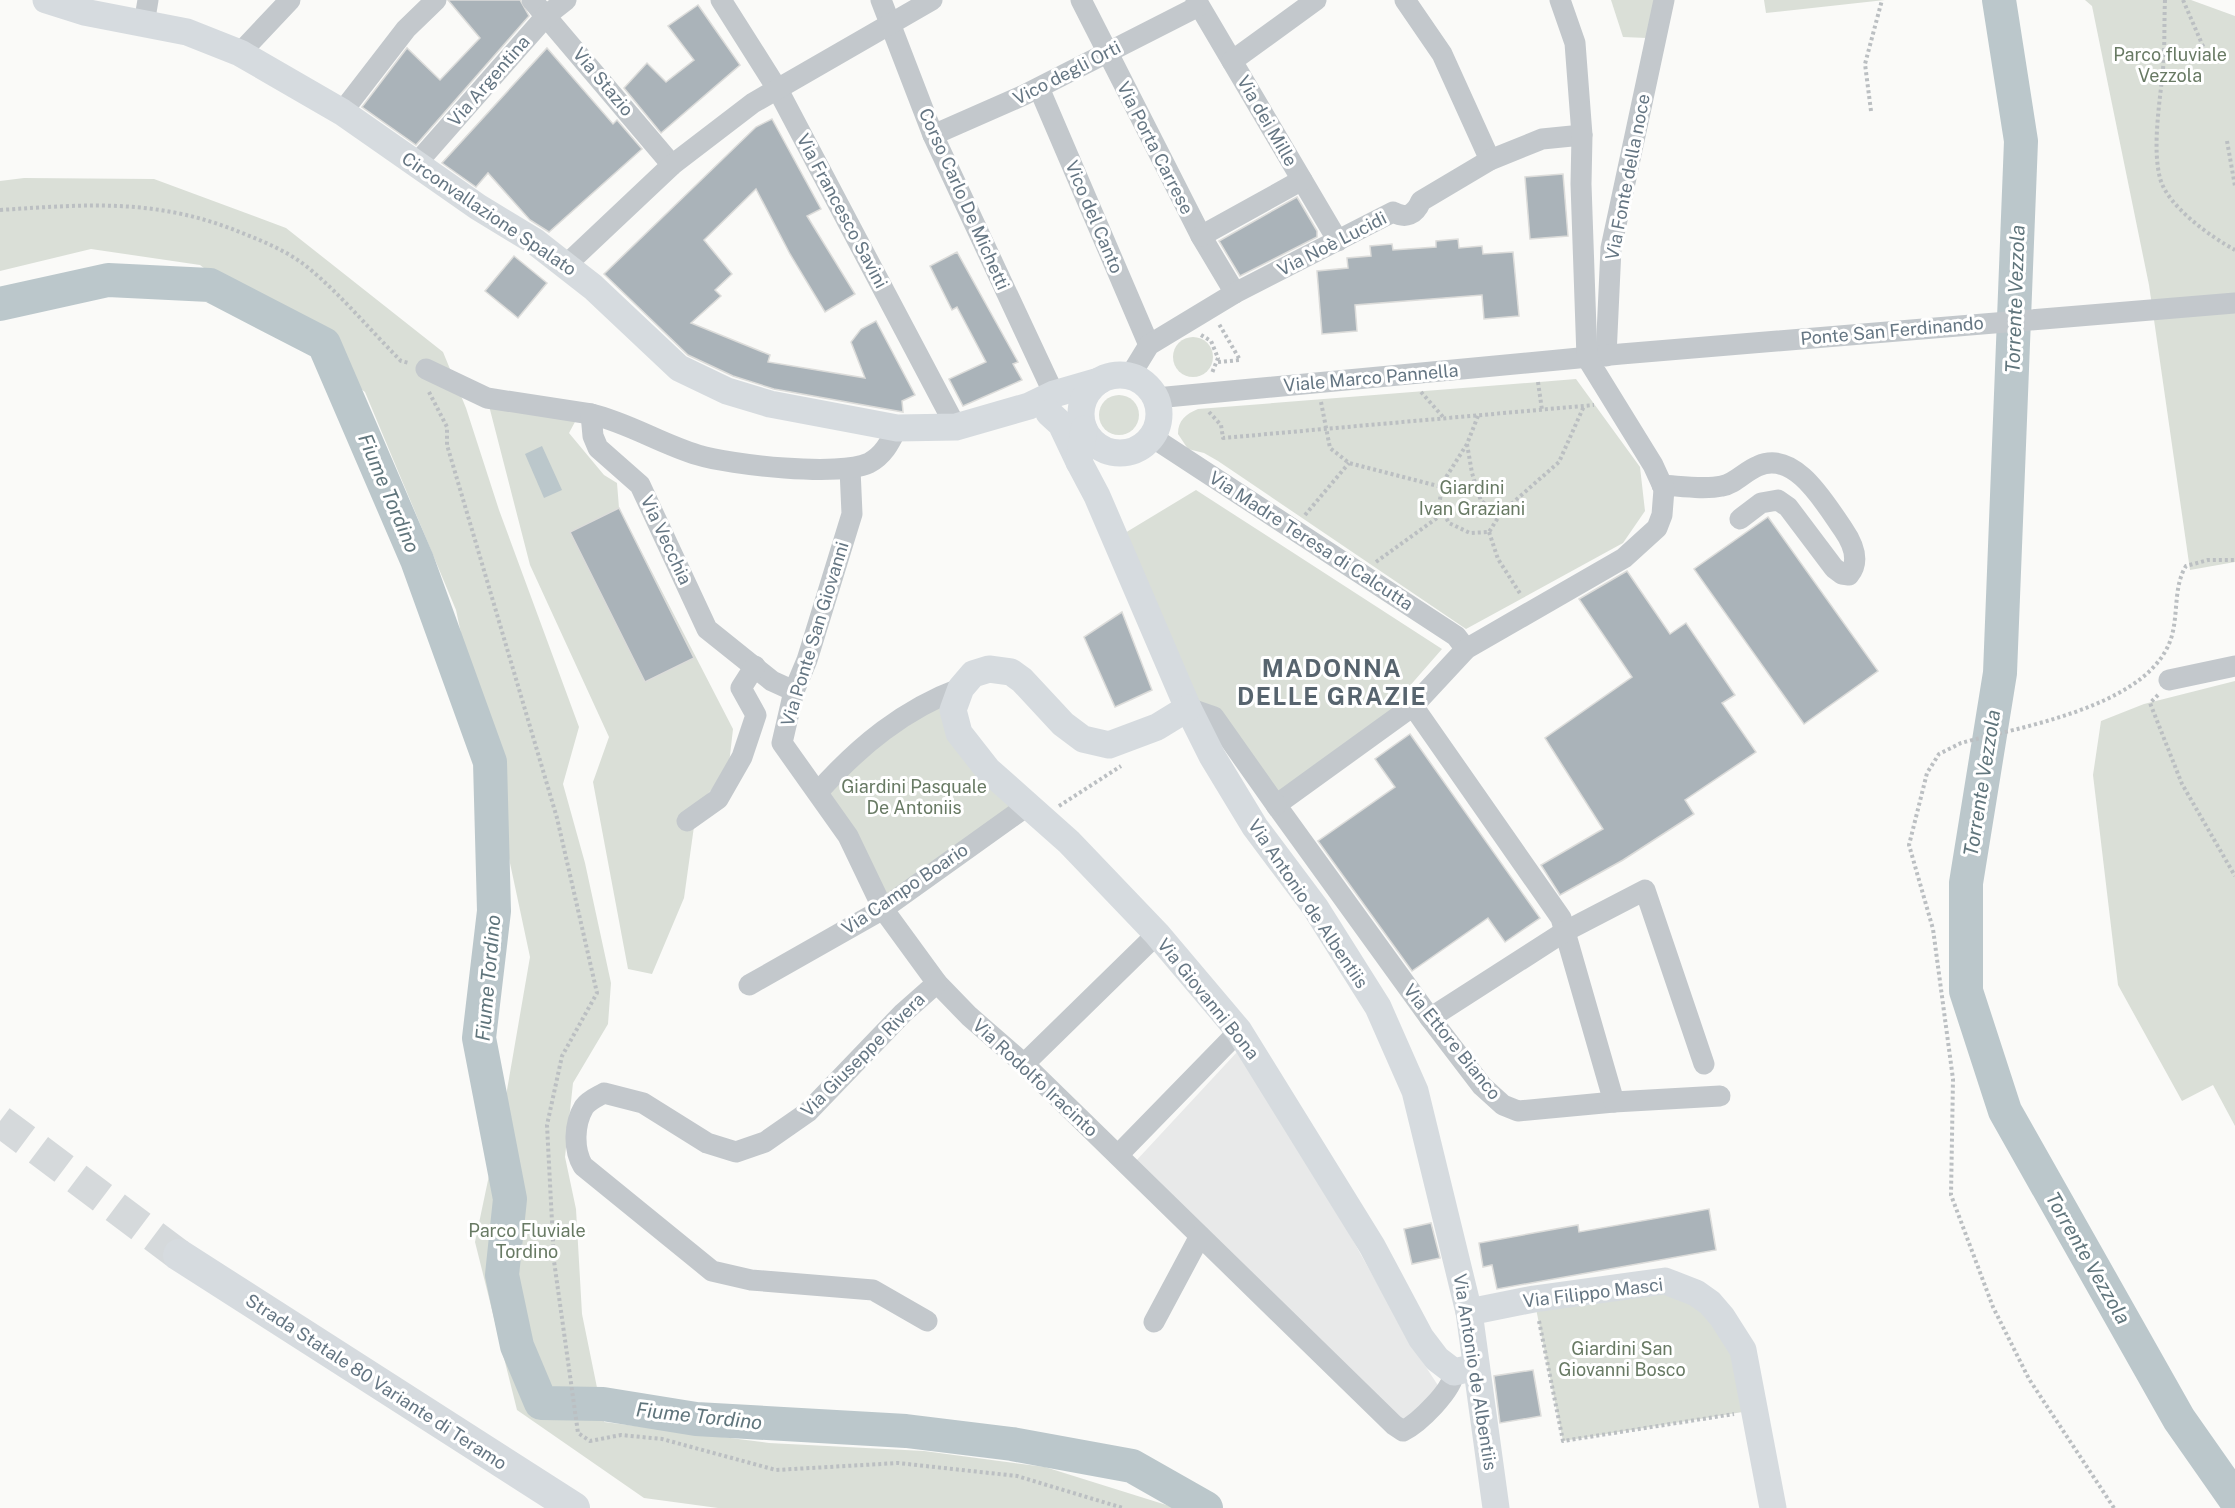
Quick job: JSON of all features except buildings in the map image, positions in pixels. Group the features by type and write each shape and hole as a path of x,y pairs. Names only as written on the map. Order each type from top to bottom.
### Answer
{"highway":[{"name":"Strada Statale 80 Variante di Teramo","path":"179,1255 573,1508"}],"main road":[{"name":"Circonvallazione Spalato","path":"46,0 84,12 146,12 187,32 240,53 342,112 566,265 679,368 727,391 770,404 897,428 956,427 1044,405 1099,381"},
{"path":"1079,462 1085,396 1099,381 1114,376 1130,376 1145,384 1156,398 1159,418 1152,437 1139,448 1117,453 1101,448 1083,423"},
{"name":"Circonvallazione Spalato","path":"1044,405 1083,423"},
{"name":"Via Antonio de Albentiis","path":"1044,405 1061,424 1097,496 1188,708 1212,756 1255,828 1315,907 1378,1007 1415,1091 1469,1312 1465,1370 1496,1508"},
{"path":"1097,496 1101,472 1117,453"},
{"path":"962,688 973,674 989,669 1011,672 1074,734 1083,739 1109,745 1157,727 1188,708"},
{"name":"Via Giovanni Bona","path":"962,688 953,710 959,733 987,770 1069,842 1157,934 1239,1031 1372,1245 1421,1338 1437,1359 1465,1370"},
{"name":"Via Filippo Masci","path":"1469,1312 1534,1299 1665,1281 1680,1285 1710,1303 1743,1350 1773,1508"}],"street":[{"path":"240,53 290,0"},
{"path":"342,112 406,29 436,0"},
{"name":"Via Argentina","path":"416,164 540,7 566,0"},
{"name":"Via Francesco Savini","path":"721,0 778,90 956,427"},
{"name":"Corso Carlo De Michetti","path":"881,0 933,135 1044,405"},
{"path":"566,265 672,165 753,103 932,0"},
{"name":"Via Porta Carrese","path":"1081,0 1201,236 1235,293"},
{"path":"1406,0 1442,54 1490,160"},
{"path":"1276,805 1413,706 1466,649 1624,558 1656,528 1662,515 1664,503 1662,485 1634,432 1613,402 1581,184 1582,135 1575,43 1560,0"},
{"name":"Via Fonte della noce","path":"1605,356 1611,248 1664,0"},
{"path":"1232,61 1310,2"},
{"name":"Vico degli Orti","path":"933,135 1039,88 1198,3"},
{"name":"Via dei Mille","path":"1198,3 1338,241"},
{"name":"Via Stazio","path":"540,7 672,165"},
{"name":"Vico del Canto","path":"1039,88 1149,345"},
{"name":"Via Noè Lucidi","path":"1130,376 1149,345 1235,293 1393,212 1412,220 1421,201 1490,160 1542,139 1582,135"},
{"path":"1201,236 1302,180"},
{"name":"Ponte San Ferdinando","path":"1605,356 2235,303"},
{"name":"Viale Marco Pannella","path":"1156,398 1605,356"},
{"path":"426,369 487,398 616,420 695,454 728,463 850,469 880,456 897,428"},
{"name":"Via Vecchia","path":"591,414 592,436 598,448 640,485 707,629 772,681 794,691"},
{"name":"Via Madre Teresa di Calcutta","path":"1152,437 1456,636 1466,649"},
{"path":"1662,485 1722,487 1767,463 1786,468 1812,484 1851,541 1855,560 1853,570 1849,575 1842,574 1834,568 1788,507 1778,500 1761,503 1740,519"},
{"name":"Via Ponte San Giovanni","path":"850,469 852,514 807,660 794,691 782,743 848,836 883,909"},
{"path":"687,821 718,799 742,757 756,715 741,688 755,666"},
{"path":"2169,680 2235,666"},
{"path":"818,792 865,743 934,698 962,688"},
{"path":"1413,706 1561,918 1614,1102"},
{"name":"Via Ettore Bianco","path":"1188,708 1214,717 1430,1018 1482,1086 1503,1105 1518,1111 1614,1102 1720,1096"},
{"name":"Via Campo Boario","path":"748,986 883,909 1034,812"},
{"path":"1430,1018 1564,932 1645,890 1704,1064"},
{"name":"Via Rodolfo Iracinto","path":"883,909 937,983 969,1016 1024,1064 1403,1431 1413,1426 1465,1370"},
{"path":"1024,1064 1157,934"},
{"name":"Via Giuseppe Rivera","path":"927,1321 873,1290 751,1280 712,1271 583,1166 575,1148 577,1130 584,1108 604,1093 615,1094 650,1106 707,1143 736,1152 765,1142 808,1112 903,1013 937,983"},
{"path":"1118,1155 1239,1031"},
{"path":"1154,1322 1200,1236"}],"path":[{"path":"1871,111 1865,64 1882,0"},
{"path":"2165,0 2164,65 2159,114 2160,178 2168,195 2198,225 2235,250"},
{"path":"2183,0 2205,51"},
{"path":"2227,141 2235,186"},
{"path":"0,210 90,204 161,208 220,224 274,245 311,270 401,361 426,369 428,391 447,427 447,445 557,818 597,993 562,1056 547,1125 554,1261 575,1425 578,1433 590,1441 621,1435 662,1439 776,1470 898,1463 1017,1476 1123,1508"},
{"path":"1196,334 1210,341 1218,362 1240,360 1210,308"},
{"path":"1538,382 1542,410"},
{"path":"1420,392 1444,418"},
{"path":"1321,399 1329,448 1348,463 1442,487"},
{"path":"1223,438 1613,402"},
{"path":"1531,612 1498,560 1490,532 1500,513 1559,462 1584,406"},
{"path":"1478,416 1467,444 1442,487 1439,505 1449,523 1470,533 1490,532"},
{"path":"1467,444 1472,473 1481,501 1500,513"},
{"path":"1291,530 1348,463"},
{"path":"1360,573 1444,513"},
{"path":"2114,1508 2029,1379 1993,1307 1951,1195 1953,1079 1933,929 1909,845 1928,773 1939,754 1961,743 2109,700 2137,681 2166,651 2173,631 2181,574 2186,566 2208,560 2235,560"},
{"path":"2156,724 2182,784 2235,876"},
{"path":"1034,812 1122,766"},
{"path":"1534,1299 1563,1441 1755,1410"}],"shaded area":[{"path":"542,446 562,490 544,498 525,454"},
{"path":"1237,1052 1299,1144 1411,1344 1439,1387 1405,1424 1134,1163"}],"green space":[{"path":"1611,0 1655,0 1647,38 1623,37"},
{"path":"1764,0 1885,0 1766,13"},
{"name":"Parco fluviale Vezzola","path":"2085,0 2191,0 2235,16 2235,562 2190,570 2149,285 2092,6"},
{"name":"Parco Fluviale Tordino","path":"24,178 154,179 286,228 443,352 466,408 499,510 579,727 563,784 585,863 611,983 608,1024 573,1083 565,1157 576,1209 582,1314 604,1422 769,1443 924,1451 1045,1467 1176,1508 718,1508 644,1498 517,1410 475,1242 507,1090 530,957 456,610 365,392 200,265 91,249 0,271 0,181"},
{"path":"1193,337 1201,338 1207,343 1212,349 1212,365 1207,371 1201,376 1193,377 1185,376 1179,371 1174,365 1173,357 1174,349 1179,343 1185,338"},
{"name":"Giardini Ivan Graziani","path":"1576,379 1640,467 1645,511 1623,543 1466,629 1218,461 1204,453 1188,449 1178,434 1179,425 1184,418 1198,409"},
{"path":"1119,395 1127,396 1133,401 1138,407 1138,423 1133,429 1127,434 1119,435 1111,434 1105,429 1100,423 1099,415 1100,407 1105,401 1111,396"},
{"path":"487,398 576,420 569,433 604,475 617,483 619,508 733,729 728,773 697,805 684,898 652,974 628,969 593,782 609,737 530,565"},
{"path":"1196,490 1442,649 1394,704 1402,715 1276,805 1204,712 1115,539"},
{"path":"2235,681 2235,1126 2213,1085 2182,1101 2118,985 2093,775 2101,721 2144,704"},
{"name":"Giardini Pasquale De Antoniis","path":"934,698 1027,806 883,909 818,792"},
{"name":"Giardini San Giovanni Bosco","path":"1665,1281 1710,1303 1755,1410 1563,1441 1534,1299"}],"waterway":[{"name":"Torrente Vezzola","path":"1999,0 2021,141 2000,673 1966,883 1966,991 2005,1111 2179,1419 2235,1499"},
{"name":"Fiume Tordino","path":"0,304 108,280 210,285 324,344 417,560 490,762 494,911 479,1038 510,1199 502,1275 517,1346 541,1403 603,1404 696,1419 906,1431 1012,1444 1132,1466 1206,1508"}],"tunnel":[{"path":"0,1121 179,1255"}],"district":[{"name":"MADONNA DELLE GRAZIE","path":"1332,683"}]}
